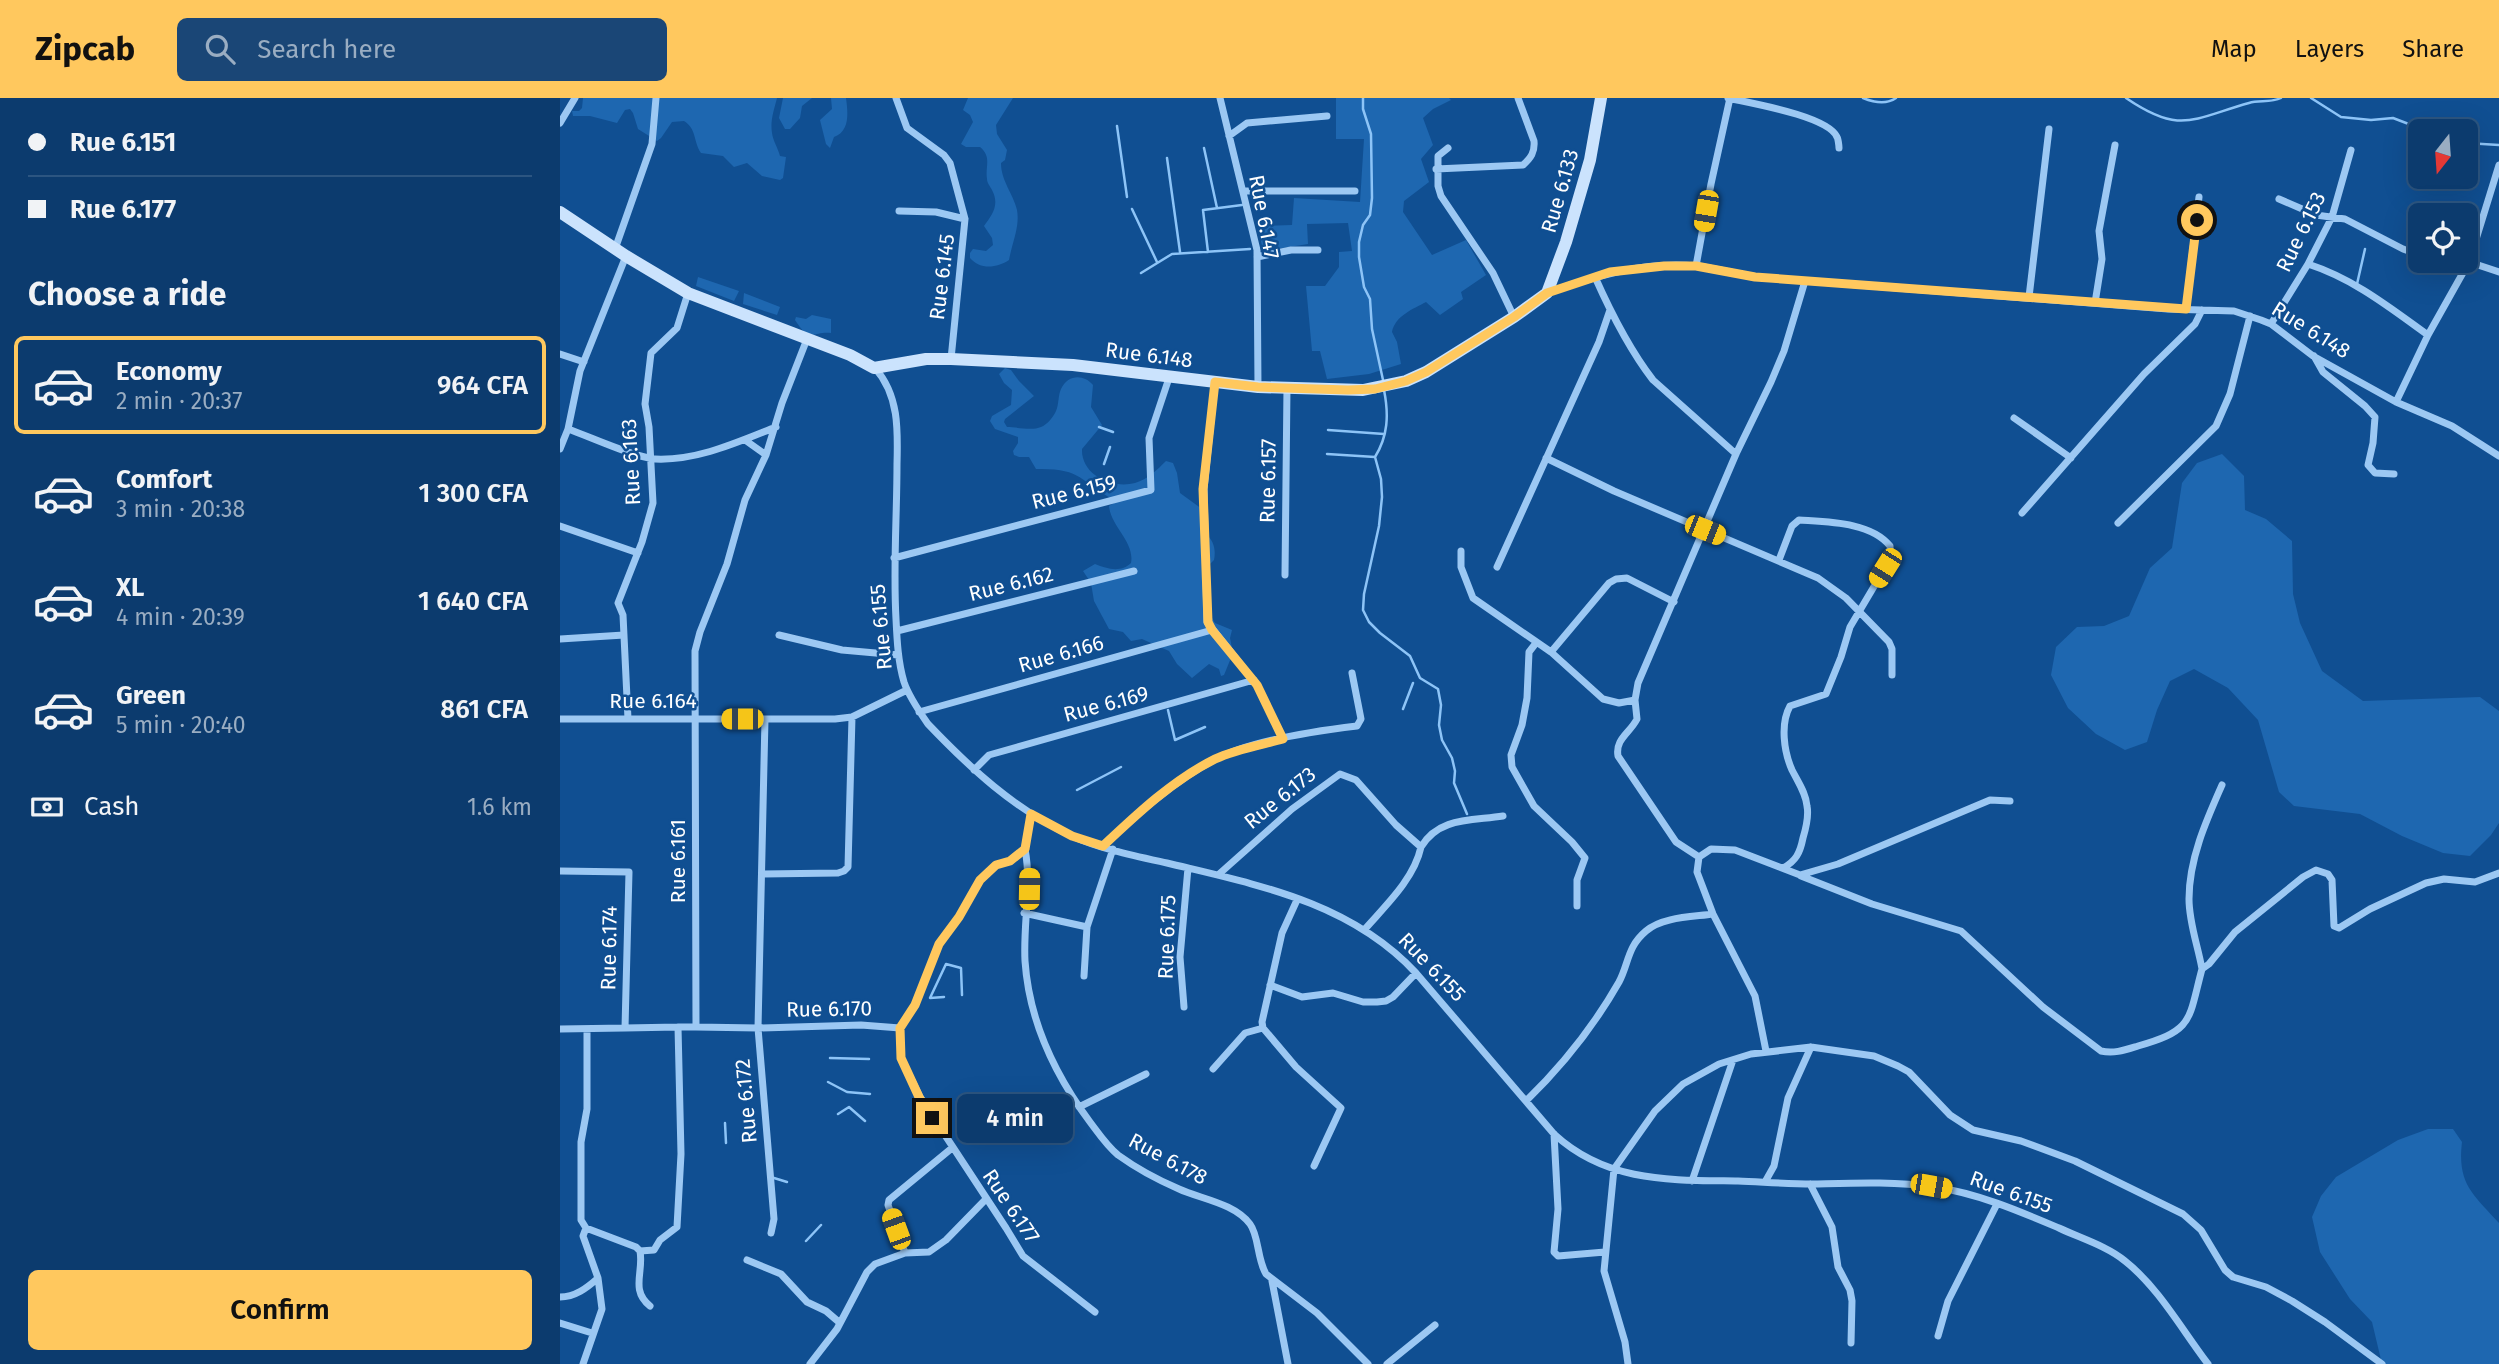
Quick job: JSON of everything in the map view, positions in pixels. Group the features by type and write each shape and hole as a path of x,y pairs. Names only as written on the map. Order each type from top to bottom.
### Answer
{"street":[{"path":"560,123 575,98"},
{"path":"560,449 584,362 621,253 652,144 656,98"},
{"name":"Rue 6.145","path":"896,98 906,128 944,155 950,163 965,219 951,359"},
{"name":"Rue 6.147","path":"1220,98 1257,257 1258,387"},
{"path":"1436,169 1523,165 1531,159 1535,148 1534,141 1518,98"},
{"name":"Rue 6.133","path":"1547,293 1566,242 1590,160 1601,98"},
{"path":"1696,266 1729,98 1802,115 1833,132 1838,137 1839,148"},
{"path":"1229,136 1247,123 1327,116"},
{"path":"2029,296 2049,129"},
{"path":"2095,303 2102,259 2099,231 2115,145"},
{"path":"1448,148 1438,156 1436,169 1441,197 1493,273 1514,317"},
{"name":"Rue 6.153","path":"2271,324 2308,264 2332,217 2351,150"},
{"path":"2478,228 2499,165"},
{"path":"1243,191 1355,191"},
{"path":"2186,309 2199,198"},
{"path":"2279,199 2316,215 2345,219 2408,251"},
{"path":"899,211 936,212 965,219"},
{"path":"560,212 688,293 850,355 874,368"},
{"path":"1257,257 1291,250 1318,250"},
{"path":"2308,264 2343,277 2364,289 2428,334"},
{"path":"2478,265 2499,272"},
{"name":"Rue 6.148","path":"874,368 926,359 951,359 1073,365 1258,387 1375,389 1426,372 1547,293 1610,272 1637,268 1696,266 1755,277 2234,311 2271,324 2314,356 2396,402 2452,426 2499,456"},
{"path":"2396,402 2461,273"},
{"path":"1595,277 1641,365 1653,380 1736,454"},
{"path":"1699,857 1676,842 1618,756 1616,748 1637,719 1635,700 1638,683 1736,454 1784,351 1805,281"},
{"name":"Rue 6.163","path":"628,719 623,615 618,601 638,553 653,503 652,459 645,404 651,353 677,328 688,293"},
{"path":"1497,567 1599,342 1610,310"},
{"path":"2022,513 2144,374 2195,324 2202,310"},
{"path":"2118,523 2216,426 2230,394 2250,316"},
{"name":"Rue 6.161","path":"696,1027 697,641 727,564 745,500 766,455 782,403 807,339"},
{"path":"560,354 584,362"},
{"path":"2314,356 2323,372 2375,417 2368,465 2375,473 2394,474"},
{"name":"Rue 6.155","path":"874,368 891,395 898,429 894,558 898,655 907,690 919,712 943,740 999,792 1031,814 1072,836 1113,849 1262,886 1340,915 1365,929 1397,952 1554,1134 1570,1149 1614,1169 1653,1179 1810,1184 1857,1181 1931,1186 1997,1204 2058,1228 2123,1259 2153,1291 2208,1364"},
{"name":"Rue 6.159","path":"894,558 1151,490 1149,438 1169,378"},
{"path":"1215,382 1203,489 1207,615 1212,630 1254,680 1283,739"},
{"name":"Rue 6.157","path":"1285,575 1287,387"},
{"path":"2014,418 2071,458"},
{"path":"564,433 652,459 692,456 745,440 776,427"},
{"path":"745,440 766,455"},
{"path":"1546,458 1818,578 1858,610 1892,649 1892,675"},
{"path":"1779,560 1792,526 1800,520 1832,522 1861,529 1883,537 1890,546 1890,555 1850,627 1838,667 1826,694 1790,706 1785,718 1788,756 1807,804 1808,814 1797,858 1783,868"},
{"path":"560,526 638,553"},
{"path":"1461,551 1461,567 1473,598 1550,652 1603,699 1619,703 1635,700"},
{"name":"Rue 6.162","path":"897,631 1135,571"},
{"path":"1550,652 1609,583 1616,579 1627,578 1674,602"},
{"name":"Rue 6.166","path":"919,712 1212,630"},
{"path":"560,639 624,635"},
{"path":"779,635 842,650 898,655"},
{"path":"1535,643 1529,652 1527,698 1522,725 1511,755 1511,767 1534,806 1585,858 1577,880 1577,906"},
{"path":"1103,846 1139,813 1186,777 1217,758 1307,732 1357,726 1361,719 1352,673"},
{"name":"Rue 6.169","path":"974,770 989,755 1254,680"},
{"name":"Rue 6.164","path":"560,719 852,717 907,690"},
{"path":"763,874 838,873 848,867 852,717"},
{"path":"758,1028 765,719"},
{"name":"Rue 6.173","path":"1218,875 1292,809 1340,774 1356,780 1396,825 1421,847"},
{"path":"1766,1051 1755,996 1713,914 1697,872 1699,857 1711,849 1735,850 1872,904 1961,931 2043,1007 2101,1051 2112,1053 2170,1036 2183,1027 2190,1013 2202,968 2191,923 2189,900 2192,872 2202,832 2222,785"},
{"path":"1800,875 1838,864 1990,800 2010,801"},
{"path":"900,1028 915,1005 939,944 959,917 980,880 996,865 1010,861 1025,849 1031,814"},
{"path":"1365,929 1404,882 1418,860 1428,835 1443,825 1503,816"},
{"name":"Rue 6.178","path":"1025,849 1029,871 1024,913 1025,962 1032,1004 1045,1046 1079,1107 1117,1154 1179,1189 1224,1206 1249,1222 1262,1266 1272,1281 1288,1364"},
{"path":"1084,976 1087,927 1113,849"},
{"name":"Rue 6.175","path":"1184,1007 1180,957 1188,868"},
{"path":"2202,968 2209,964 2235,932 2303,877 2316,870 2328,874 2332,880 2334,926 2339,928 2370,909 2426,883 2444,879 2475,882 2499,873"},
{"name":"Rue 6.174","path":"560,871 629,872 625,1028"},
{"path":"1297,900 1282,933 1263,1015 1263,1028 1296,1067 1341,1108 1314,1166"},
{"path":"1024,913 1087,927"},
{"path":"1526,1101 1556,1072 1589,1026 1620,980 1630,949 1646,930 1659,923 1713,914"},
{"path":"1270,985 1302,998 1333,993 1363,1002 1377,1002 1393,997 1416,973"},
{"name":"Rue 6.170","path":"758,1028 861,1025 900,1028"},
{"path":"639,1251 654,1250 660,1240 677,1227 681,1154 678,1027"},
{"path":"560,1029 696,1027"},
{"name":"Rue 6.172","path":"696,1027 758,1028 774,1219 771,1233"},
{"name":"Rue 6.177","path":"900,1028 901,1058 919,1097 1006,1228 1018,1251 1094,1312"},
{"path":"1213,1069 1245,1033 1263,1028"},
{"path":"587,1030 587,1110 581,1155 582,1220 586,1228 636,1247 639,1251 639,1295 650,1306"},
{"path":"1765,1182 1774,1166 1788,1098 1811,1047"},
{"path":"1628,1364 1625,1342 1605,1280 1605,1252 1614,1169 1655,1111 1668,1097 1704,1071 1766,1051 1811,1047 1874,1056 1898,1066 1909,1072 1950,1115 1973,1130 2021,1141 2075,1161 2183,1214 2201,1230 2225,1270 2233,1277 2266,1287 2292,1301 2382,1364"},
{"path":"1692,1181 1733,1060"},
{"path":"1079,1107 1146,1074"},
{"path":"1554,1134 1558,1209 1554,1252 1558,1256 1605,1252"},
{"path":"905,1254 888,1205 889,1199 952,1148"},
{"path":"1810,1184 1832,1227 1838,1266 1853,1301 1851,1342"},
{"path":"810,1364 840,1323 867,1272 875,1264 905,1254 929,1252 946,1240 986,1199"},
{"path":"1938,1336 1948,1301 1997,1204"},
{"path":"583,1364 602,1309 598,1278 583,1236 586,1228"},
{"path":"747,1260 780,1274 807,1302 828,1312 840,1323"},
{"path":"560,1297 568,1297 588,1287 598,1278"},
{"path":"1272,1281 1317,1312 1368,1364"},
{"path":"560,1323 592,1333"},
{"path":"1387,1364 1435,1325"}],"shaded area":[{"path":"583,98 777,98 772,129 780,156 786,157 783,178 780,180 762,176 747,163 734,167 723,156 701,153 693,131 684,121 672,122 657,141 638,129 630,109 625,110 617,123 590,116 573,116 572,111 582,108"},
{"path":"783,98 812,98 802,106 800,118 790,129 785,129 779,118"},
{"path":"831,98 846,98 847,115 843,130 834,137 830,148 826,144 820,120 832,109"},
{"path":"968,98 1013,98 996,125 997,134 1007,150 1005,160 1001,163 1017,210 1017,223 1009,260 994,266 984,266 970,258 973,249 986,251 993,245 984,226 992,214 995,200 987,180 987,158 984,151 980,147 966,147 961,144 973,122 970,115 963,110"},
{"path":"1336,98 1451,100 1433,109 1423,118 1433,145 1421,159 1429,182 1404,201 1403,212 1432,255 1466,240 1486,275 1461,292 1463,299 1440,315 1426,302 1401,317 1392,332 1397,342 1401,364 1369,374 1327,379 1320,351 1312,351 1306,286 1325,286 1339,267 1339,252 1352,251 1348,223 1307,224 1308,244 1263,251 1258,226 1292,225 1294,198 1360,202 1364,139 1336,139"},
{"path":"698,277 739,291 734,301 696,286"},
{"path":"744,293 780,307 777,315 743,304"},
{"path":"812,315 831,319 831,333 812,335 804,332 795,320 796,317 806,319"},
{"path":"1005,368 1011,370 1034,396 1005,419 1007,427 1033,429 1043,426 1055,413 1064,384 1072,378 1081,377 1093,385 1091,407 1102,425 1082,449 1083,458 1092,473 1108,482 1135,483 1156,471 1166,461 1173,463 1180,493 1202,509 1206,534 1214,546 1214,560 1206,568 1211,616 1215,623 1232,630 1230,638 1233,653 1224,675 1221,676 1219,669 1209,664 1192,678 1177,664 1169,651 1142,639 1131,641 1123,632 1109,629 1094,601 1091,583 1083,571 1095,564 1118,569 1131,563 1130,548 1111,514 1109,506 1114,500 1071,473 1036,469 1029,457 1014,455 1018,437 995,429 990,421 992,416 1011,405 1012,390 999,374"},
{"path":"2222,454 2244,476 2245,510 2266,519 2292,541 2293,594 2300,623 2322,671 2363,701 2480,697 2499,711 2499,823 2470,856 2443,853 2360,814 2294,806 2279,792 2258,720 2228,688 2194,669 2170,681 2147,742 2125,750 2096,734 2068,708 2051,675 2056,647 2077,627 2104,626 2129,616 2150,568 2172,548 2182,483 2197,463"},
{"path":"2428,1129 2453,1129 2462,1142 2462,1168 2469,1187 2499,1223 2499,1364 2382,1364 2372,1322 2350,1299 2320,1252 2312,1217 2321,1196 2336,1177 2398,1140"}],"waterway":[{"path":"1363,98 1363,109 1371,134 1372,198 1370,215 1363,225 1359,242 1359,257 1364,287 1370,299 1372,329 1383,380"},
{"path":"1863,98 1875,102 1896,98"},
{"path":"2126,98 2160,117 2174,120 2199,118 2249,103 2281,98"},
{"path":"2311,98 2341,117 2371,120 2393,118 2408,124"},
{"path":"1117,126 1127,197"},
{"path":"2478,144 2499,145"},
{"path":"1204,148 1217,208"},
{"path":"1167,158 1180,252"},
{"path":"1208,252 1203,210 1242,205"},
{"path":"1132,209 1157,262"},
{"path":"1141,273 1172,254 1250,249"},
{"path":"2357,284 2365,249"},
{"path":"1384,390 1386,425 1383,441 1375,457 1381,479 1382,497 1363,610 1369,622 1380,633 1410,656 1420,678 1438,689 1442,740 1452,758 1454,783 1467,814"},
{"path":"1099,427 1113,432"},
{"path":"1328,430 1384,434"},
{"path":"1104,464 1110,447"},
{"path":"1327,454 1375,457"},
{"path":"1403,709 1413,683"},
{"path":"1168,710 1175,740 1205,727"},
{"path":"1077,790 1121,767"},
{"path":"944,997 930,998 946,964 961,968 962,995"},
{"path":"830,1058 869,1059"},
{"path":"828,1082 847,1092 870,1094"},
{"path":"838,1114 849,1107 865,1121"},
{"path":"725,1123 726,1143"},
{"path":"774,1178 787,1182"},
{"path":"806,1241 821,1225"}],"route":[{"path":"932,1118 901,1058 900,1028 915,1005 939,944 959,917 980,880 996,865 1010,861 1025,849 1031,814 1072,836 1103,846 1139,813 1201,767 1239,750 1283,739 1257,685 1208,622 1203,489 1215,382 1258,387 1348,390 1392,385 1426,372 1547,293 1610,272 1637,268 1696,266 1755,277 2186,309 2197,220"}]}
